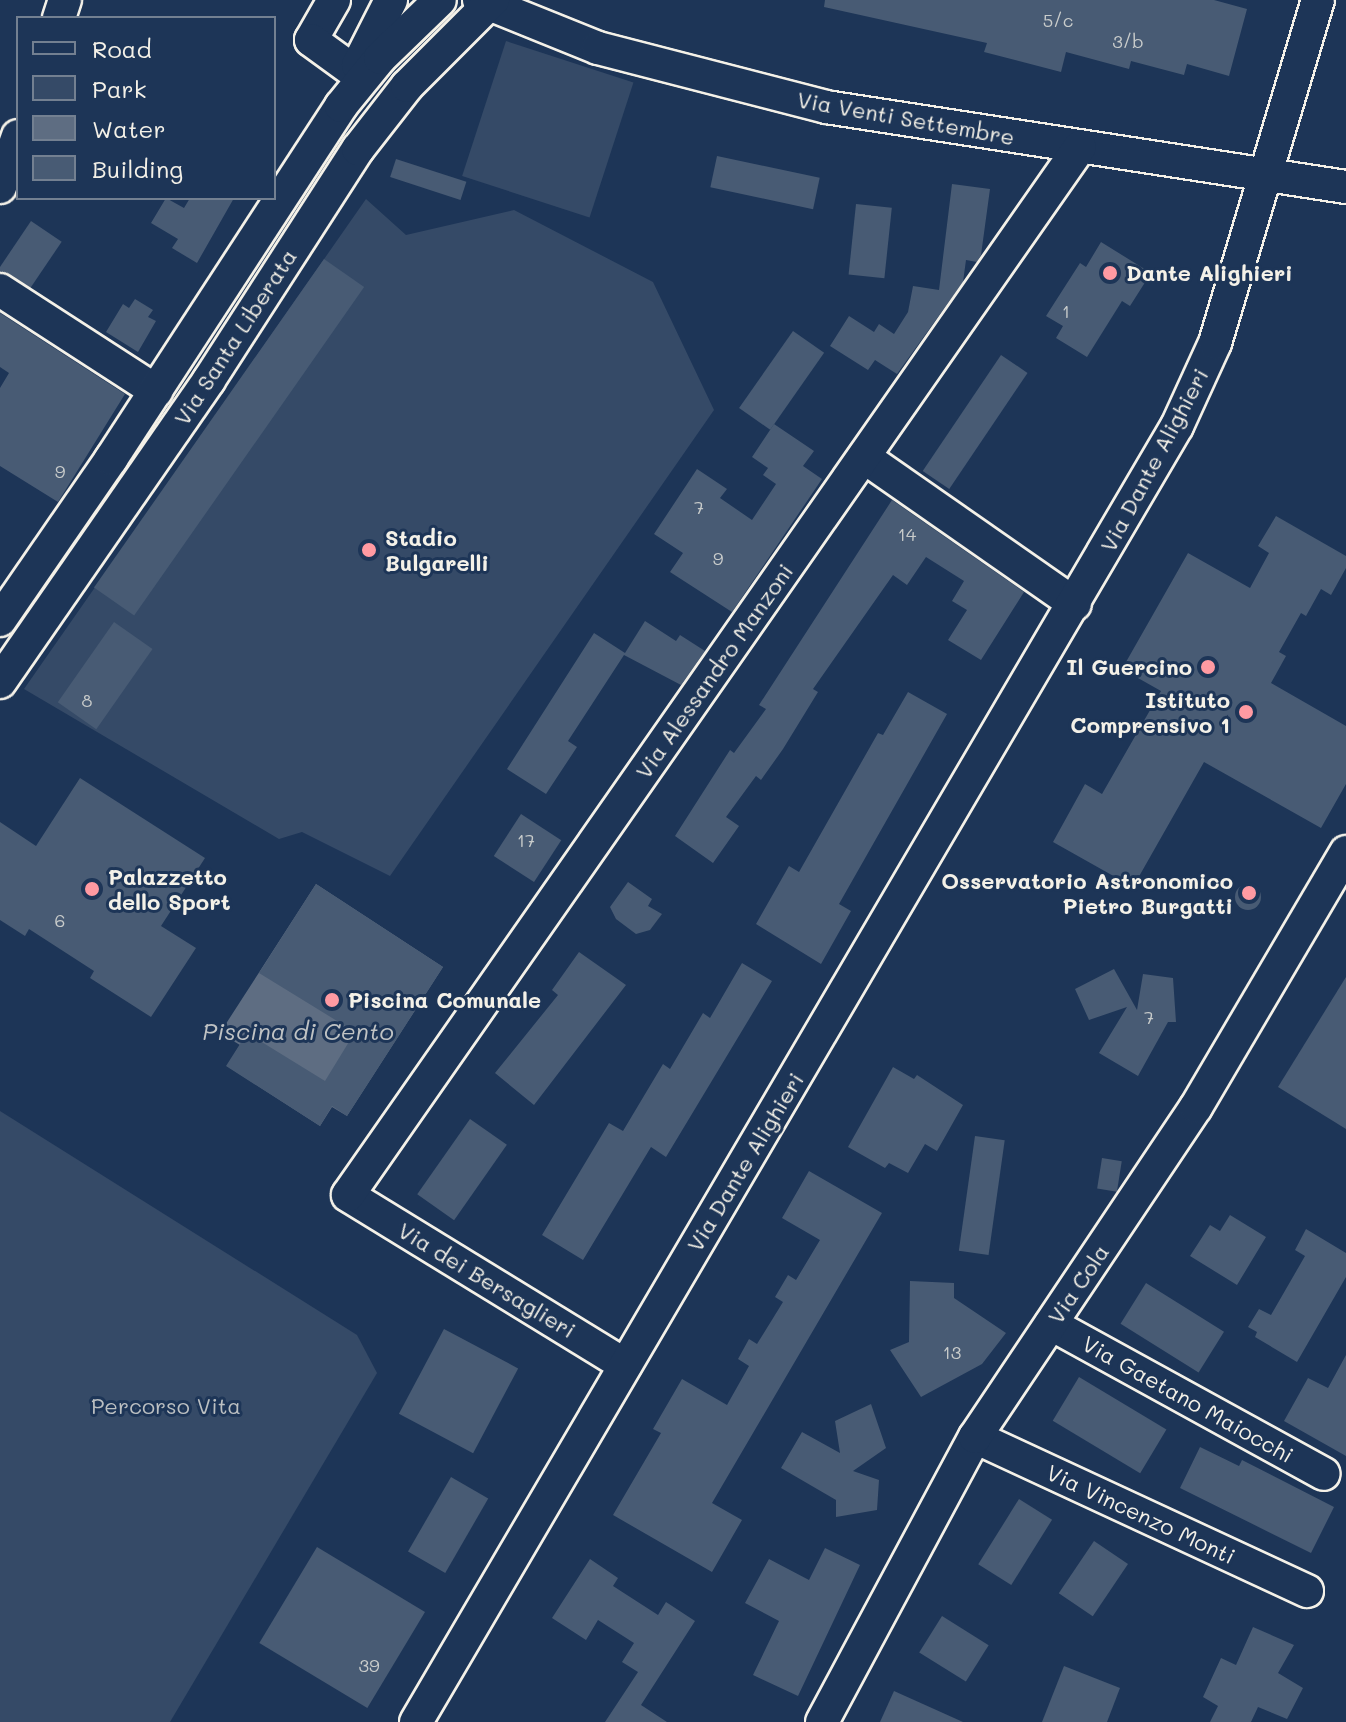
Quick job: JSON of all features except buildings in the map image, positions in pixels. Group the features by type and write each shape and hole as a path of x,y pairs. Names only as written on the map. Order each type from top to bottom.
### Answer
{"street":[{"path":"334,0 311,40 355,72"},
{"name":"Via Santa Liberata","path":"319,140 391,0"},
{"name":"Via Santa Liberata","path":"0,620 156,391 319,140 380,58 440,0"},
{"name":"Via Dante Alighieri","path":"416,1722 1075,604 1203,372 1318,0"},
{"name":"Via Santa Liberata","path":"0,682 209,380 358,149 407,86 487,2"},
{"name":"Via Venti Settembre","path":"487,2 598,48 826,107 1346,187"},
{"path":"0,187 16,142"},
{"name":"Via Alessandro Manzoni","path":"348,1195 1080,147"},
{"path":"0,290 156,391"},
{"path":"864,457 1075,604"},
{"name":"Via Cola","path":"822,1722 975,1437 1196,1107 1346,852"},
{"name":"Via dei Bersaglieri","path":"348,1195 625,1365"},
{"name":"Via Gaetano Maiocchi","path":"1051,1324 1324,1474"},
{"name":"Via Vincenzo Monti","path":"975,1437 1307,1591"}],"green space":[{"path":"506,41 633,82 590,217 462,176"},
{"name":"Stadio Bulgarelli","path":"366,199 406,235 514,210 653,282 714,410 390,876 302,832 279,839 24,689"},
{"name":"Percorso Vita","path":"0,1111 357,1335 377,1373 170,1722 0,1722"}],"water":[{"name":"Piscina Comunale","path":"316,884 443,967 347,1116 332,1107 320,1126 227,1066 240,1045 220,1033"}],"place":[{"name":"Dante Alighieri","path":"1110,273"},
{"name":"Stadio Bulgarelli","path":"369,550"},
{"name":"Il Guercino","path":"1208,667"},
{"name":"Istituto Comprensivo 1","path":"1246,712"},
{"name":"Palazzetto dello Sport","path":"92,889"},
{"name":"Osservatorio Astronomico Pietro Burgatti","path":"1249,893"},
{"name":"Piscina Comunale","path":"332,1000"}],"water label":[{"name":"Piscina di Cento","path":"298,1031"}]}
